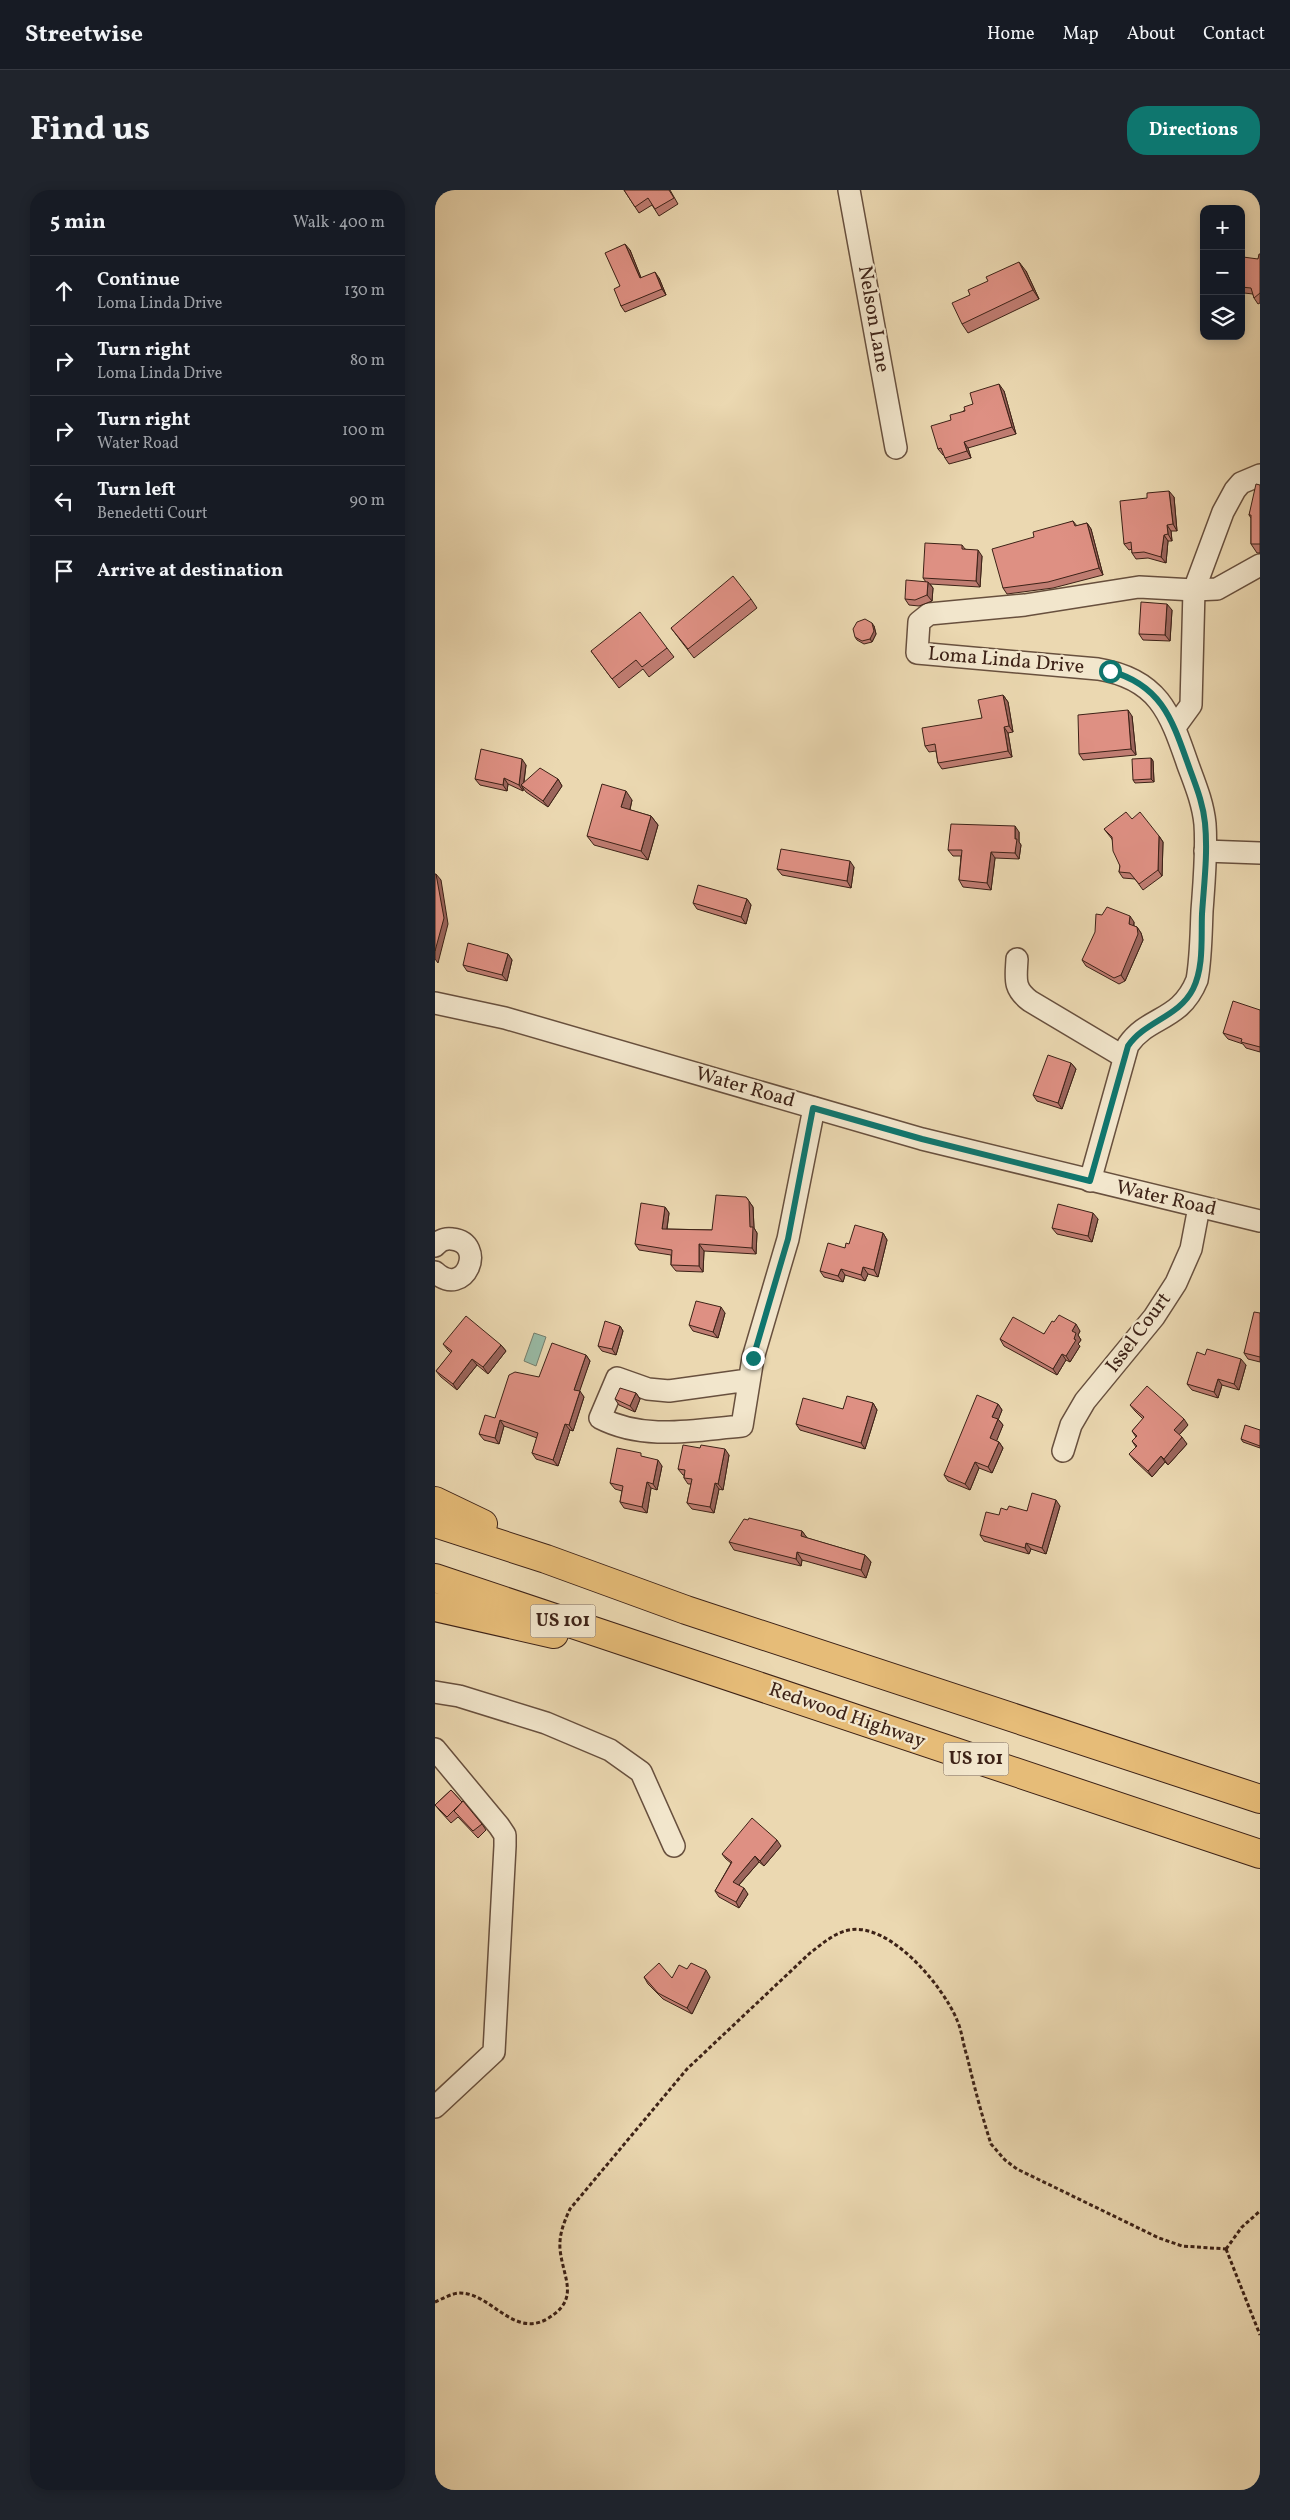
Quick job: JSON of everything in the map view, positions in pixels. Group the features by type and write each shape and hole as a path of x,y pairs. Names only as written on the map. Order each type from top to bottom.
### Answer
{"highway":[{"path":"435,1501 546,1559"},
{"name":"US 101","path":"435,1523 546,1559 686,1610 1260,1798"},
{"name":"Redwood Highway","path":"435,1578 1260,1854"},
{"path":"435,1607 692,1664"}],"street":[{"name":"Nelson Lane","path":"849,190 897,448"},
{"path":"1175,727 1191,705 1194,590 1223,512 1235,490 1241,483 1260,475"},
{"path":"1194,590 1217,589 1260,565"},
{"name":"Loma Linda Drive","path":"1090,1181 1128,1046 1141,1031 1179,1008 1193,990 1197,980 1205,851 1205,825 1201,800 1168,712 1152,694 1133,680 1115,672 917,653 919,622 929,614 1025,605 1139,587 1194,590"},
{"path":"1205,851 1260,853"},
{"path":"1017,960 1016,982 1020,993 1030,1001 1124,1057"},
{"name":"Water Road","path":"435,1003 505,1018 922,1139 1260,1221"},
{"path":"748,1380 669,1391 648,1389 617,1378 600,1418 633,1431 659,1433 743,1426 748,1380 788,1239 813,1108"},
{"name":"Issel Court","path":"1063,1451 1071,1425 1085,1401 1154,1317 1176,1283 1191,1249 1199,1207"},
{"path":"435,1246 443,1240 456,1240 466,1246 469,1252 470,1265 461,1276 437,1280"},
{"path":"435,1692 459,1696 546,1723 609,1750 641,1772 674,1846"},
{"path":"435,1749 505,1835 494,2052 435,2107"}],"path":[{"path":"435,2302 459,2293 479,2297 505,2317 524,2323 542,2322 560,2311 567,2300 568,2286 560,2249 561,2227 570,2208 687,2069 810,1953 832,1936 849,1930 871,1931 889,1939 913,1960 944,1996 957,2020 991,2144 1005,2160 1073,2197 1159,2238 1182,2246 1226,2249"},
{"path":"1226,2249 1242,2227 1260,2211"},
{"path":"1226,2249 1260,2336"}],"shaded area":[{"path":"534,1333 546,1337 536,1366 524,1361"}],"building":[{"path":"624,190 669,190 674,198 655,209 648,198 635,207"},
{"path":"625,244 640,278 655,272 662,289 621,306 614,289 620,286 605,253"},
{"path":"1260,254 1260,293 1254,298 1251,288 1245,287 1245,257 1258,259"},
{"path":"1019,262 1033,290 962,324 952,303 970,295 968,290 988,281 986,277"},
{"path":"999,384 1012,427 964,442 967,451 945,458 941,448 938,449 931,426 951,420 950,415 965,411 964,407 973,404 970,393"},
{"path":"1256,484 1260,485 1260,544 1251,544 1251,515 1249,515"},
{"path":"1169,491 1173,524 1167,525 1168,534 1164,535 1161,557 1144,552 1132,553 1131,542 1124,544 1120,501 1147,498 1147,493"},
{"path":"1073,521 1075,526 1087,523 1099,568 1048,582 1003,588 992,549 1034,537 1033,532"},
{"path":"925,543 962,545 962,549 978,550 976,581 923,578"},
{"path":"733,576 751,599 688,649 671,628"},
{"path":"906,580 928,582 927,595 915,600 905,599"},
{"path":"1141,602 1167,604 1165,635 1139,634"},
{"path":"640,612 667,648 642,667 636,660 612,679 591,651"},
{"path":"865,619 872,623 874,631 870,639 862,641 855,637 853,629 857,622"},
{"path":"1003,695 1009,726 1004,727 1008,751 938,763 935,744 925,746 922,728 982,718 978,700"},
{"path":"1128,710 1131,749 1079,754 1078,715"},
{"path":"481,749 522,759 519,785 504,778 503,785 475,779"},
{"path":"1151,758 1151,779 1133,780 1132,759"},
{"path":"540,768 558,779 543,801 521,785"},
{"path":"602,784 626,791 621,807 651,816 641,851 587,836"},
{"path":"1126,812 1132,819 1140,812 1159,836 1158,870 1139,884 1130,873 1119,872 1120,866 1113,851 1112,837 1104,829"},
{"path":"951,824 1015,826 1015,839 1017,839 1015,853 991,852 987,883 959,880 962,850 948,850"},
{"path":"781,849 850,861 847,881 777,869"},
{"path":"435,874 444,918 435,951"},
{"path":"698,885 747,899 741,917 693,903"},
{"path":"1107,907 1130,916 1129,924 1137,927 1138,934 1121,975 1114,978 1082,960 1095,932 1096,914 1102,915"},
{"path":"468,943 508,954 502,975 463,965"},
{"path":"1233,1001 1260,1010 1260,1047 1241,1042 1242,1039 1223,1033"},
{"path":"1048,1055 1071,1063 1058,1103 1033,1095"},
{"path":"716,1195 746,1197 749,1201 750,1227 753,1227 752,1248 699,1244 699,1266 671,1265 672,1250 635,1244 641,1203 665,1207 662,1229 712,1230"},
{"path":"1058,1204 1093,1213 1088,1236 1052,1228"},
{"path":"855,1225 883,1233 874,1270 863,1267 861,1275 841,1269 838,1276 820,1271 828,1243 845,1248 846,1243 849,1244"},
{"path":"696,1301 721,1307 713,1332 689,1325"},
{"path":"1254,1312 1260,1313 1260,1357 1244,1353"},
{"path":"1059,1315 1076,1324 1072,1331 1076,1333 1074,1339 1076,1340 1066,1356 1062,1354 1053,1369 1000,1339 1013,1317 1044,1334 1052,1321 1054,1322"},
{"path":"466,1316 501,1345 483,1367 472,1359 453,1384 436,1371 452,1351 443,1344"},
{"path":"605,1321 620,1326 612,1349 598,1346"},
{"path":"552,1343 586,1355 574,1390 580,1391 569,1425 565,1424 553,1460 532,1453 538,1433 500,1420 495,1438 479,1434 485,1415 495,1418 509,1375 515,1372 539,1377"},
{"path":"1207,1349 1241,1359 1234,1384 1218,1379 1214,1392 1187,1384 1197,1352 1205,1355"},
{"path":"1147,1386 1184,1419 1174,1430 1182,1437 1164,1459 1161,1456 1148,1471 1129,1454 1137,1446 1132,1441 1137,1436 1132,1431 1144,1417 1130,1405"},
{"path":"620,1388 636,1393 630,1406 615,1399"},
{"path":"977,1395 998,1404 992,1417 998,1419 990,1438 999,1442 988,1467 975,1462 965,1484 944,1475"},
{"path":"847,1396 873,1403 861,1443 796,1424 803,1398 843,1409"},
{"path":"1245,1425 1260,1430 1260,1446 1241,1439"},
{"path":"683,1445 700,1448 701,1445 725,1449 718,1484 715,1483 710,1507 687,1503 692,1479 684,1478 685,1470 678,1469"},
{"path":"617,1448 641,1453 641,1456 658,1460 653,1484 647,1482 642,1507 620,1502 623,1486 610,1483"},
{"path":"1032,1493 1056,1500 1042,1548 1026,1543 1025,1548 980,1535 986,1512 999,1515 1001,1508 1007,1510 1009,1506 1027,1511"},
{"path":"749,1518 802,1531 801,1536 865,1555 861,1570 797,1552 796,1559 729,1542 744,1519 748,1520"},
{"path":"451,1790 462,1802 447,1817 435,1805"},
{"path":"463,1801 482,1824 473,1831 454,1811"},
{"path":"752,1818 777,1840 760,1861 755,1856 733,1882 744,1888 736,1902 715,1891 732,1862 722,1854"},
{"path":"659,1963 672,1978 679,1965 687,1969 691,1963 706,1970 687,2008 658,1993 644,1977"}],"route":[{"path":"753,1358 788,1239 813,1108 922,1139 1090,1181 1128,1046 1141,1031 1179,1008 1193,990 1199,967 1205,851 1205,825 1201,800 1168,712 1144,687 1121,674 1110,671"}]}
